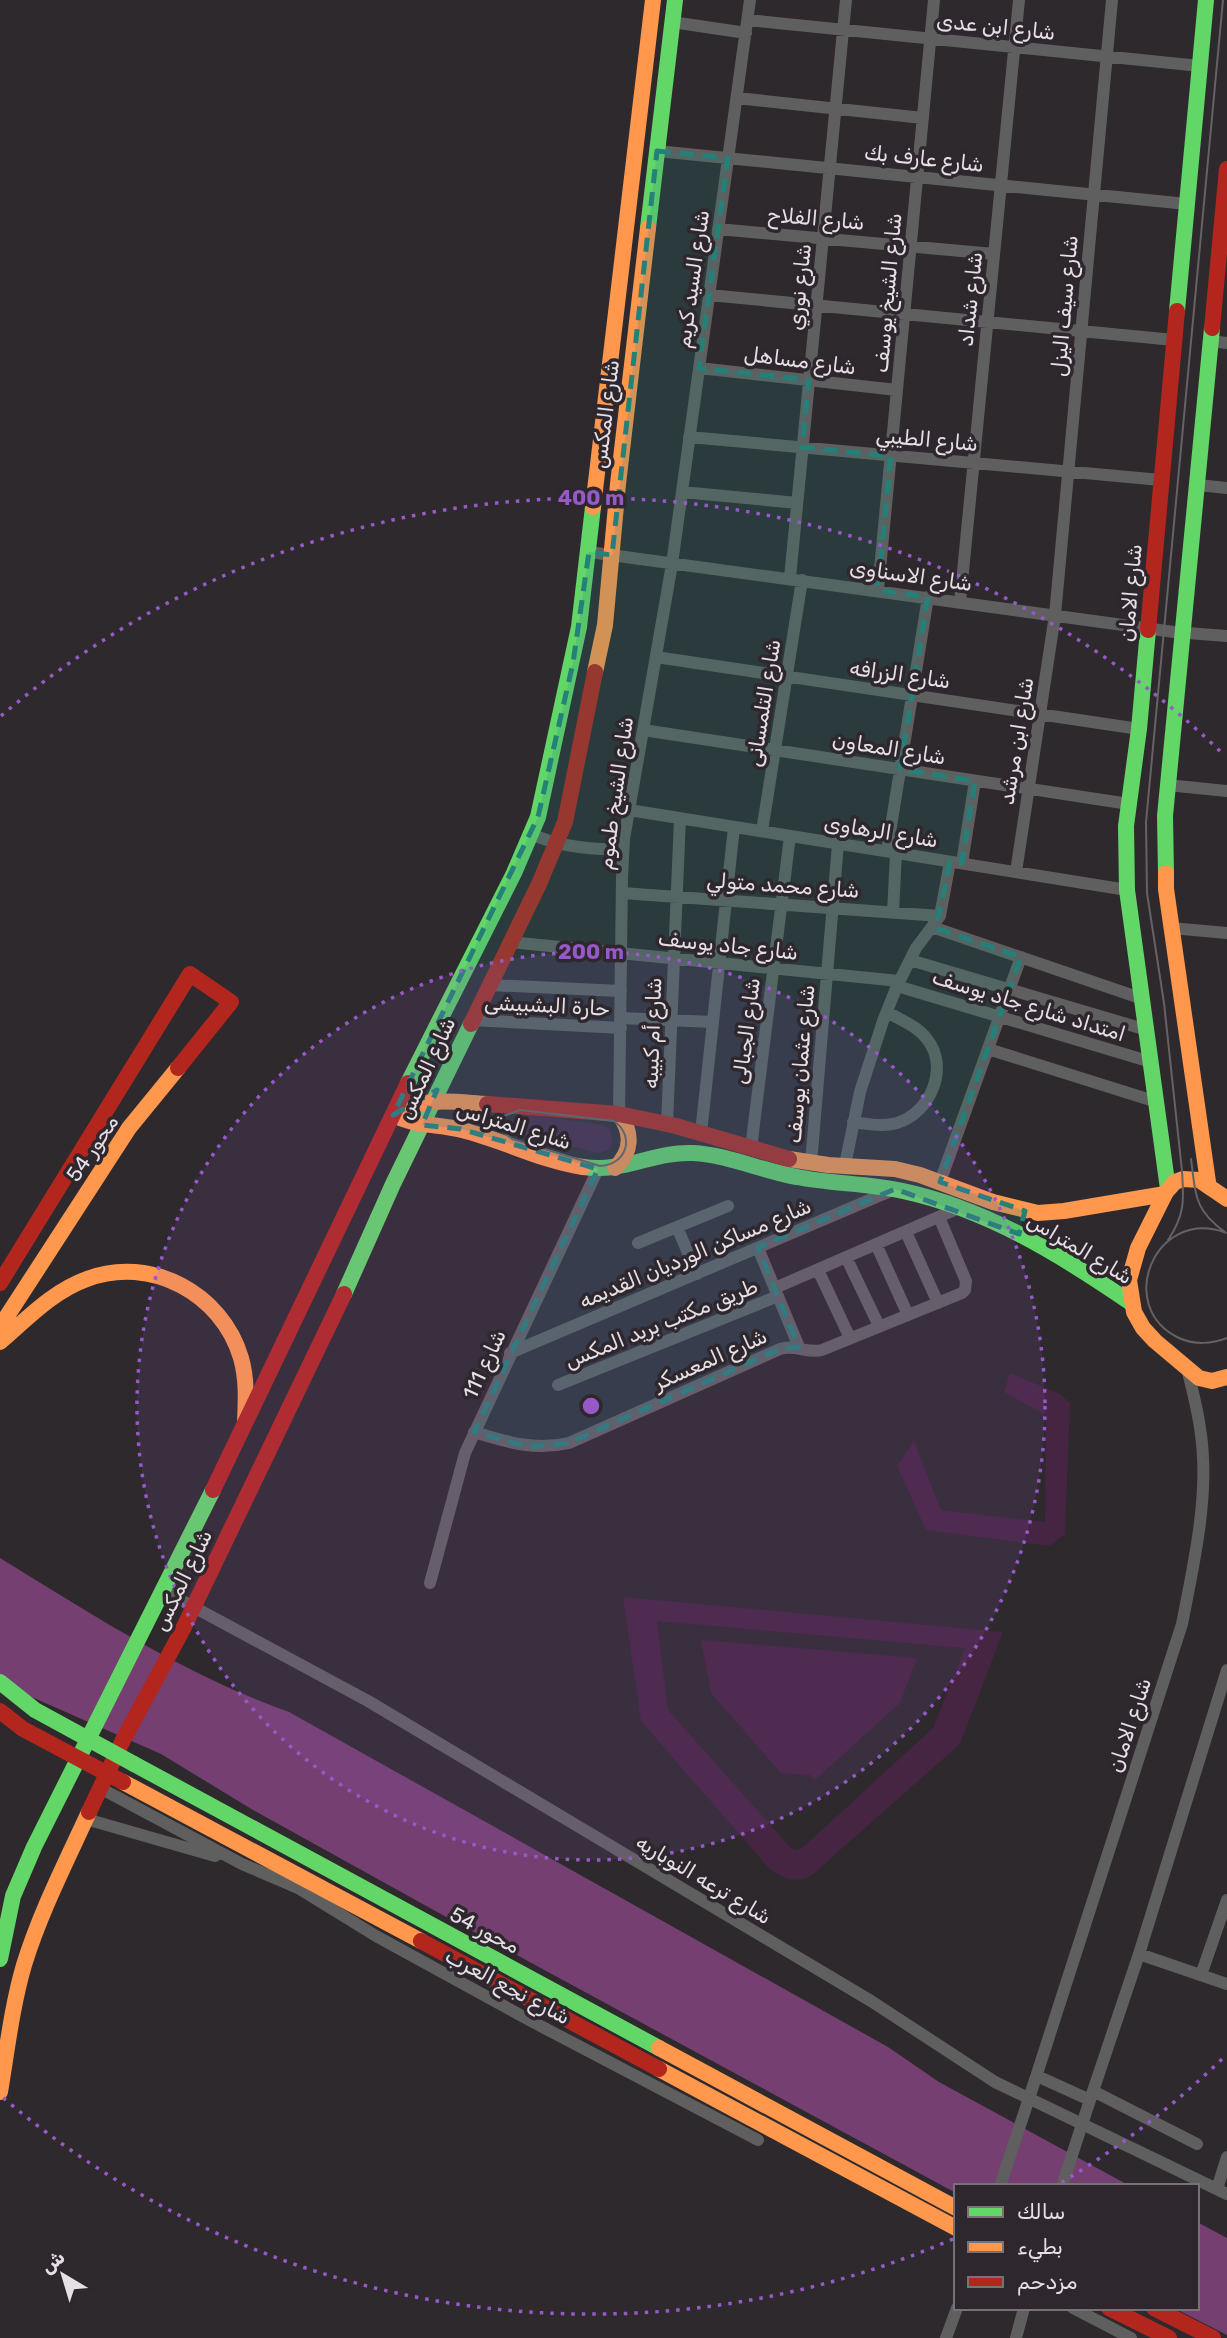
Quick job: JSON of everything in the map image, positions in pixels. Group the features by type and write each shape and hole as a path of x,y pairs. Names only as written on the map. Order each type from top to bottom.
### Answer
{"main road":[{"name":"شارع المكس","path":"0,2092 11,2022 25,1963 45,1909 123,1740 183,1629 333,1277 393,1115 514,873 544,798 573,663 589,552 653,0"},
{"name":"شارع المكس","path":"0,1959 13,1896 23,1869 164,1591 244,1422 393,1184 557,843 569,805 605,625 618,484 675,0"},
{"name":"شارع الامان","path":"1167,1191 1127,890 1125,847 1149,628 1206,0"},
{"path":"1227,169 1219,342 1198,485 1167,785 1164,852 1171,928 1208,1182 1227,1199"},
{"name":"محور 54","path":"0,1283 190,974 231,1002 128,1128 0,1327"},
{"name":"شارع المتراس","path":"393,1115 409,1105 433,1101 619,1114 667,1124 811,1163 895,1169 1025,1211 1051,1213 1167,1191 1175,1183 1191,1178 1208,1182"},
{"path":"615,1168 624,1160 630,1142 629,1130 619,1114"},
{"name":"شارع المتراس","path":"393,1115 407,1122 461,1129 568,1164 598,1169 689,1153 720,1158 792,1177 895,1189 959,1208 1019,1234 1077,1266 1131,1303"},
{"path":"1167,1191 1132,1258 1129,1281 1131,1303 1143,1328 1188,1372 1206,1381 1227,1377"},
{"path":"1019,1234 1025,1211"},
{"path":"0,1342 72,1285 88,1278 123,1271 159,1275 192,1290 219,1314 229,1328 237,1344 246,1376 248,1391 244,1422"},
{"name":"محور 54","path":"0,1682 35,1710 954,2207"},
{"name":"محور 54","path":"0,1711 23,1728 954,2227"},
{"path":"1113,2310 1169,2338"},
{"path":"1158,2310 1213,2338"}],"street":[{"name":"شارع السيد كريم","path":"672,564 750,0"},
{"name":"شارع نوري","path":"796,579 797,503 846,0"},
{"name":"شارع الشيخ يوسف","path":"878,590 934,0"},
{"name":"شارع شداد","path":"960,602 1019,0"},
{"name":"شارع سيف اليزل","path":"1055,615 1112,0"},
{"name":"شارع ابن عدى","path":"672,22 843,30 1200,66"},
{"path":"737,97 923,117"},
{"name":"شارع عارف بك","path":"657,151 1186,204"},
{"name":"شارع الفلاح","path":"718,229 994,254"},
{"path":"709,295 1174,340"},
{"name":"شارع مساهل","path":"699,368 897,390"},
{"name":"شارع الطيبي","path":"690,437 1161,480"},
{"path":"1198,485 1227,488"},
{"path":"682,492 797,503"},
{"name":"شارع الاسناوى","path":"589,552 1149,628 1227,636"},
{"name":"شارع الشيخ طموم","path":"619,1114 623,849 672,564"},
{"name":"شارع التلمسانى","path":"762,831 787,677 796,579"},
{"path":"893,912 892,852 900,769 928,597"},
{"name":"شارع ابن مرشد","path":"1016,872 1055,615"},
{"name":"شارع الزرافه","path":"656,657 1139,729"},
{"name":"شارع المعاون","path":"643,730 1129,804"},
{"path":"845,1166 853,1122 871,1056 898,984 923,937 940,916 975,781"},
{"path":"1167,785 1227,791"},
{"name":"شارع الرهاوى","path":"629,810 1127,890"},
{"name":"شارع أم كبيبه","path":"667,1124 680,818"},
{"path":"701,1133 734,827"},
{"path":"531,834 557,843 623,849"},
{"name":"شارع الجبالى","path":"751,1148 790,836"},
{"name":"شارع عثمان يوسف","path":"811,1163 838,844"},
{"name":"شارع محمد متولي","path":"622,893 940,916"},
{"path":"932,927 1143,999"},
{"path":"1171,928 1227,933"},
{"name":"شارع جاد يوسف","path":"510,942 827,974 898,984"},
{"path":"940,1182 1021,957"},
{"path":"910,960 1147,1030"},
{"name":"امتداد شارع جاد يوسف","path":"898,984 1151,1062"},
{"path":"489,985 621,991"},
{"path":"853,1122 880,1125 897,1123 912,1116 925,1104 933,1090 937,1074 936,1057 929,1041 918,1029 887,1012"},
{"name":"حارة البشبيشى","path":"471,1020 713,1022"},
{"path":"988,1049 1157,1102"},
{"name":"شارع 111","path":"430,1584 452,1494 474,1432 598,1169"},
{"name":"شارع مساكن الورديان القديمه","path":"510,1353 895,1189"},
{"path":"638,1243 728,1206"},
{"name":"طريق مكتب بريد المكس","path":"558,1385 776,1292 818,1269 959,1208"},
{"name":"شارع المعسكر","path":"474,1432 528,1447 569,1443 780,1349 790,1346 815,1352 962,1293 967,1286 939,1217"},
{"path":"677,1227 697,1274"},
{"path":"906,1231 938,1303"},
{"path":"876,1244 908,1315"},
{"path":"758,1248 799,1347"},
{"path":"846,1257 879,1326"},
{"path":"818,1269 850,1338"},
{"name":"شارع الامان","path":"1001,2184 1182,1624 1192,1572 1204,1459 1201,1430 1188,1372"},
{"name":"شارع ترعه النوباريه","path":"164,1591 368,1701 871,2001 995,2082 1222,2192"},
{"path":"1063,2184 1139,1954 1227,1670"},
{"name":"شارع نجع العرب","path":"100,1787 242,1864 298,1888 376,1936 758,2140"},
{"name":"شارع نجع العرب","path":"86,1819 242,1864"},
{"path":"1201,1975 1227,1900"},
{"path":"1139,1954 1227,1984"},
{"path":"1036,2078 1196,2144"},
{"path":"1222,2192 1227,2157"},
{"path":"946,2338 956,2310"},
{"path":"1016,2338 1023,2310"},
{"path":"1077,2310 1131,2338"}],"highlighted area":[{"path":"657,151 728,158 699,368 809,380 802,447 891,456 878,590 928,597 900,769 975,781 962,863 950,862 936,928 1021,957 940,1182 1025,1211 1019,1234 895,1189 758,1248 799,1347 780,1349 569,1443 528,1447 474,1432 598,1169 461,1129 422,1125 437,1090 393,1115 538,817 573,663 589,552 612,555"}],"shaded area":[{"path":"526,1114 602,1125 610,1129 613,1142 608,1150 599,1153 523,1135 518,1131 516,1123 519,1116"},
{"path":"1010,1373 1060,1394 1070,1403 1065,1534 1049,1546 926,1530 897,1466 914,1441 941,1510 1045,1522 1046,1415 1004,1392"},
{"path":"0,1558 176,1662 289,1712 888,2047 939,2082 1126,2184 954,2184 954,2192 439,1913 253,1810 161,1754 0,1683"},
{"path":"623,1597 1003,1632 960,1744 806,1878 794,1880 783,1877 767,1866 641,1721","holes":["657,1621 965,1648 933,1728 802,1848 796,1850 791,1848 668,1710"]},
{"path":"701,1640 917,1658 900,1703 815,1780 810,1775 781,1773 711,1693"},
{"path":"1199,2223 1227,2238 1227,2335 1178,2310 1199,2310"}],"tram line":[{"path":"1168,1240 1180,1215 1183,1181 1164,1003 1147,893 1146,822 1223,0"},
{"path":"520,1110 614,1121 625,1135 625,1149 616,1161 600,1166 512,1139 490,1121 520,1110"},
{"path":"1191,1159 1198,1201 1208,1217 1226,1233"},
{"path":"1224,1232 1200,1228 1179,1234 1162,1247 1151,1264 1146,1285 1149,1305 1159,1324 1179,1338 1203,1343 1227,1338"}],"traffic: fast":[{"path":"648,228 675,0"},
{"path":"1177,311 1206,0"},
{"path":"1166,873 1165,816 1212,328"},
{"path":"408,1083 514,873 538,817 579,627 593,507"},
{"path":"1148,630 1126,826 1127,890 1168,1189"},
{"path":"344,1294 393,1184 471,1024"},
{"path":"583,1167 612,1167 665,1155 693,1153 720,1157 797,1177 903,1191 964,1209 994,1222 1050,1251 1131,1303"},
{"path":"0,1959 13,1896 34,1847 213,1490"},
{"path":"0,1682 35,1710 134,1764"},
{"path":"134,1764 659,2048"}],"traffic: slow":[{"path":"593,507 653,0"},
{"path":"595,672 605,625 618,484 648,228"},
{"path":"1166,873 1166,889 1208,1182"},
{"path":"0,1327 129,1128 178,1068"},
{"path":"487,1104 427,1103 393,1115 410,1121 462,1130 552,1160 583,1167"},
{"path":"615,1168 625,1155 629,1142 627,1128 619,1114"},
{"path":"789,1159 828,1165 895,1169 920,1175 993,1202 1038,1213 1165,1194"},
{"path":"1227,1199 1199,1180 1183,1179 1175,1182 1166,1192 1138,1248 1129,1280 1134,1312 1155,1341 1199,1378 1212,1381 1227,1377"},
{"path":"0,1342 30,1315 75,1284 111,1273 135,1272 158,1276 201,1298 218,1315 232,1335 244,1374 245,1422"},
{"path":"123,1782 421,1941"},
{"path":"0,2092 13,2012 30,1946 89,1812"},
{"path":"659,2048 954,2207"},
{"path":"659,2069 954,2227"}],"traffic: jam":[{"path":"1212,328 1227,169"},
{"path":"1148,630 1177,311"},
{"path":"471,1024 539,884 565,822 595,672"},
{"path":"0,1283 190,974 231,1002 178,1068"},
{"path":"213,1490 408,1083"},
{"path":"487,1104 619,1114 676,1126 789,1159"},
{"path":"89,1812 123,1740 183,1629 344,1294"},
{"path":"0,1711 23,1729 123,1782"},
{"path":"421,1941 659,2069"},
{"path":"1113,2310 1169,2338"},
{"path":"1158,2310 1213,2338"}]}
